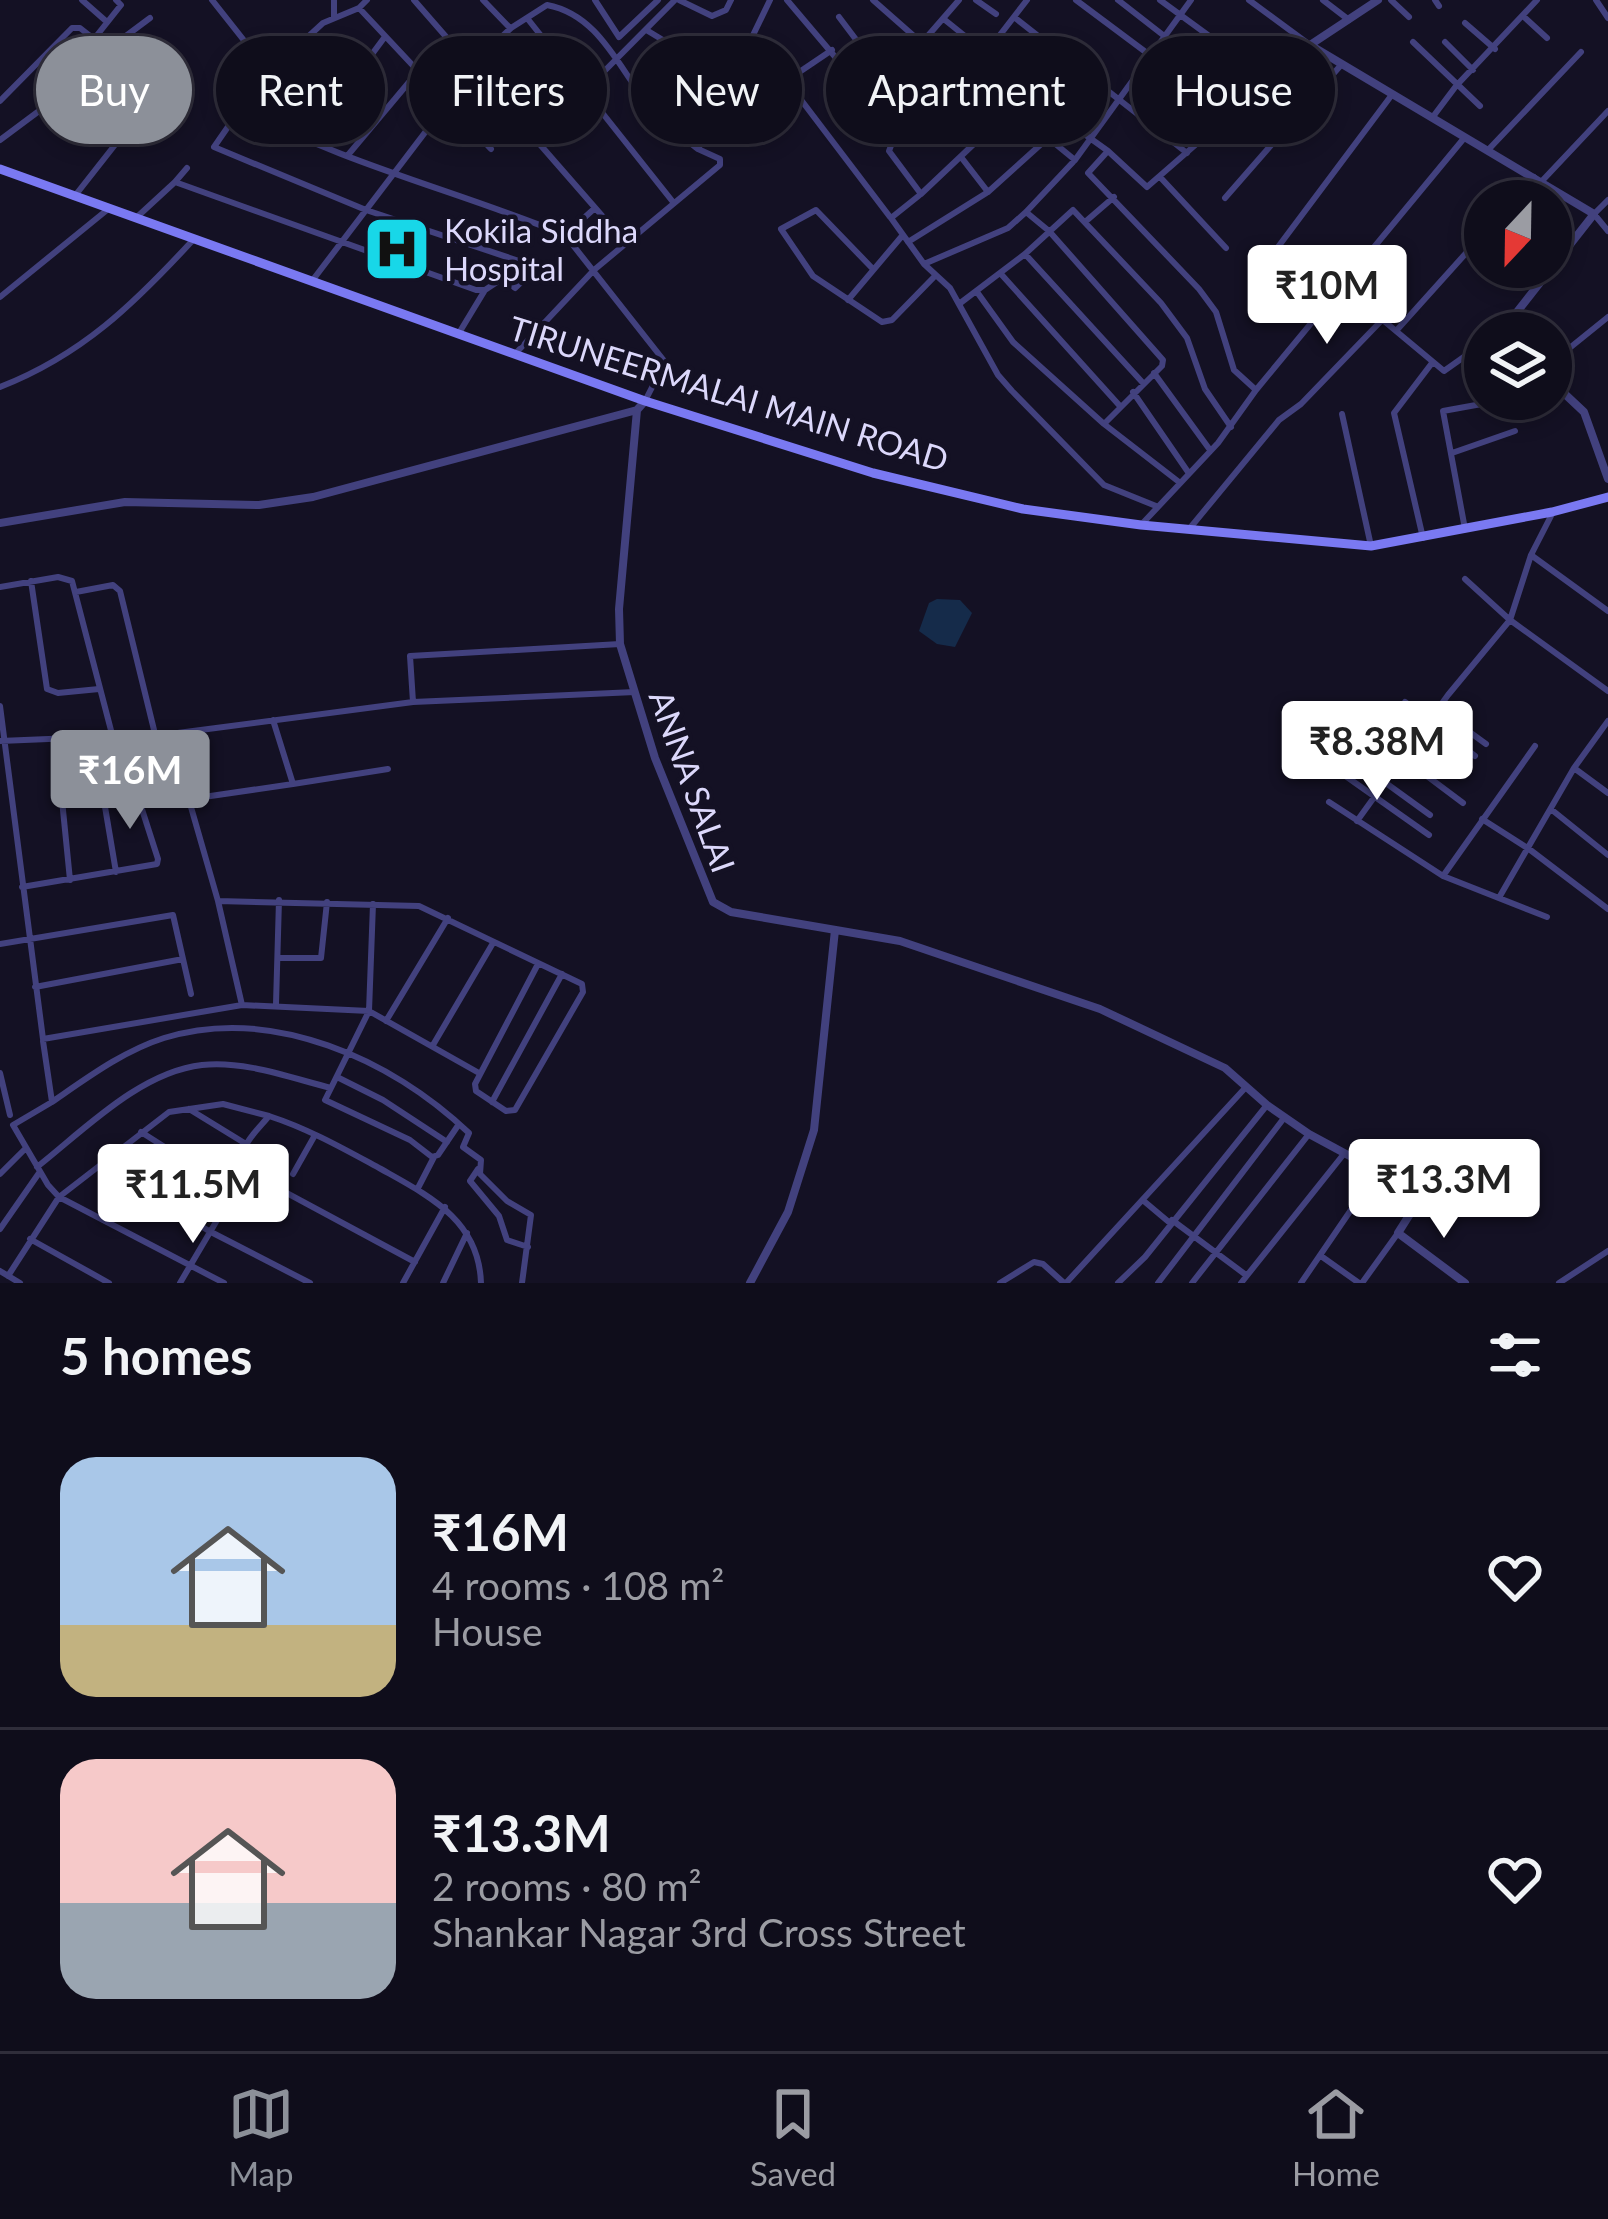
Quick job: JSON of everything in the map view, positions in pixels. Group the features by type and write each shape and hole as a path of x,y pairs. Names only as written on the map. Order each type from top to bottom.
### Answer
{"main road":[{"name":"TIRUNEERMALAI MAIN ROAD","path":"0,169 515,354 641,406 873,473 1023,509 1371,546 1608,497"}],"street":[{"path":"82,0 107,22"},
{"path":"212,0 269,68 278,66 334,17 367,0"},
{"path":"334,0 334,17"},
{"path":"414,0 443,36"},
{"path":"483,0 511,28"},
{"path":"595,0 619,37 658,0"},
{"path":"607,69 677,0 712,16 726,10 731,0"},
{"path":"698,149 770,0"},
{"path":"787,0 826,43"},
{"path":"873,0 914,36"},
{"path":"928,36 959,0"},
{"path":"976,0 996,14"},
{"path":"999,36 1027,0"},
{"path":"1076,0 1132,43"},
{"path":"1118,0 1163,35 1191,0"},
{"path":"1160,0 1209,36"},
{"path":"1249,0 1298,36"},
{"path":"1323,0 1349,20"},
{"path":"1324,36 1378,0"},
{"path":"1391,0 1408,17"},
{"path":"1432,118 1537,0"},
{"path":"1596,0 1608,18"},
{"path":"96,36 122,2"},
{"path":"504,36 545,3 568,9 596,32 659,117 698,149 720,159 720,165 595,270 515,354"},
{"path":"358,8 382,36"},
{"path":"1522,15 1547,38"},
{"path":"839,17 854,36"},
{"path":"1014,17 1187,153"},
{"path":"126,36 150,18"},
{"path":"527,18 541,36"},
{"path":"944,20 964,36"},
{"path":"1465,23 1495,49"},
{"path":"63,36 71,28 80,28 90,36"},
{"path":"647,30 656,36"},
{"path":"385,39 409,66"},
{"path":"1413,42 1480,106"},
{"path":"1445,42 1473,70"},
{"path":"1489,149 1581,52"},
{"path":"826,54 788,84 826,133"},
{"path":"1335,60 1594,214 1608,231"},
{"path":"0,100 36,63"},
{"path":"1225,198 1341,64"},
{"path":"1108,110 1132,77"},
{"path":"348,155 409,82"},
{"path":"1275,251 1391,96"},
{"path":"0,140 36,110"},
{"path":"1538,179 1608,111"},
{"path":"607,119 673,202"},
{"path":"1141,525 1231,428 1256,390 1465,137"},
{"path":"74,196 116,144"},
{"path":"216,144 214,147 365,210 533,267 515,288 503,278 485,290 458,334"},
{"path":"0,523 125,502 259,505 313,497 641,406 665,362 565,235 481,200 391,174 321,144"},
{"path":"312,281 416,144"},
{"path":"485,144 490,149"},
{"path":"539,144 625,242"},
{"path":"834,144 959,304 998,375 1104,485 1156,506"},
{"path":"892,144 889,151 921,194"},
{"path":"891,218 973,144"},
{"path":"848,300 872,268 905,239 988,192 1041,144"},
{"path":"1057,144 1075,160"},
{"path":"924,265 1008,228 1085,144"},
{"path":"1098,144 1147,187 1197,144"},
{"path":"1108,151 1088,173 1216,311 1234,370 1256,390"},
{"path":"961,157 988,192"},
{"path":"135,219 187,168"},
{"path":"1160,177 1226,248"},
{"path":"175,182 485,290"},
{"path":"1085,222 1114,196"},
{"path":"1521,312 1608,200"},
{"path":"565,235 595,208"},
{"path":"0,297 107,210"},
{"path":"872,268 816,210 781,229 804,267 887,322 935,275"},
{"path":"959,304 1073,210 1161,303 1187,338 1199,377 1231,428"},
{"path":"1026,212 1049,231 1163,360 1104,424"},
{"path":"0,387 71,354 160,276 193,240"},
{"path":"1025,254 1143,382"},
{"path":"1396,331 1464,255"},
{"path":"1001,273 1119,405"},
{"path":"977,292 1013,342 1179,483"},
{"path":"1366,306 1444,371 1464,359"},
{"path":"1572,346 1608,317"},
{"path":"1190,529 1282,418 1382,320"},
{"path":"1423,538 1394,413 1432,363"},
{"path":"1154,373 1210,450"},
{"path":"1132,392 1188,472"},
{"path":"1572,402 1584,412 1608,478"},
{"name":"ANNA SALAI","path":"641,406 619,609 620,644 655,758 713,902 731,912 836,930"},
{"path":"1464,407 1443,411 1465,529"},
{"path":"1342,414 1371,546"},
{"path":"1452,453 1515,431"},
{"path":"1357,821 1510,620 1531,555 1552,512"},
{"path":"1531,555 1608,611"},
{"path":"0,586 67,578 76,592 99,689 158,859 152,867 22,886"},
{"path":"1465,579 1510,620 1608,691"},
{"path":"31,581 47,689 58,693 99,689"},
{"path":"76,592 113,585 120,591 155,735"},
{"path":"413,702 410,656 620,644"},
{"path":"2,741 170,734 413,702 635,692"},
{"path":"1405,702 1475,756"},
{"path":"0,706 52,1102"},
{"path":"1438,709 1486,744"},
{"path":"1386,716 1465,770"},
{"path":"273,720 293,784"},
{"path":"1500,896 1574,768 1608,721"},
{"path":"170,734 242,1005"},
{"path":"56,740 70,880"},
{"path":"1370,740 1463,803"},
{"path":"1443,876 1534,746"},
{"path":"1349,757 1430,815"},
{"path":"1574,768 1608,794"},
{"path":"190,799 388,769"},
{"path":"1337,770 1429,835"},
{"path":"60,790 134,783"},
{"path":"102,789 116,872"},
{"path":"1329,802 1443,876 1547,917"},
{"path":"1552,810 1608,855"},
{"path":"1482,819 1608,909"},
{"path":"276,1004 279,900"},
{"path":"218,901 419,906 584,985 515,1110 506,1112 475,1088 479,1072 538,964"},
{"path":"280,958 322,958 327,902"},
{"path":"373,904 369,1011 323,1103 410,1140 434,1157"},
{"path":"0,944 173,915 191,994"},
{"path":"386,1021 448,918"},
{"path":"750,1283 788,1212 814,1130 836,930 900,940 1100,1009 1225,1068 1284,1118 1422,1196 1360,1283 1321,1256"},
{"path":"433,1045 493,943"},
{"path":"35,987 183,959"},
{"path":"491,1102 562,974"},
{"path":"43,1039 242,1005 369,1011 479,1072"},
{"path":"220,1010 222,1028"},
{"path":"0,1117 13,1118 52,1102 108,1063 158,1040 249,1028 345,1052 424,1093 469,1134 463,1148 481,1160 470,1181 499,1216 506,1238 528,1247"},
{"path":"0,1229 38,1170 166,1073 203,1065 231,1066 331,1088"},
{"path":"0,1073 14,1130 59,1197 224,1283"},
{"path":"337,1076 447,1142"},
{"path":"1000,1283 1034,1262 1065,1283 1246,1086"},
{"path":"20,1283 4,1274 59,1197 169,1112 232,1105 316,1134 446,1208 477,1252 481,1283"},
{"path":"1118,1283 1145,1257 1267,1105"},
{"path":"185,1107 246,1144"},
{"path":"269,1116 246,1144 241,1158 246,1171 415,1262"},
{"path":"1158,1283 1284,1118"},
{"path":"418,1188 459,1124"},
{"path":"141,1132 234,1191"},
{"path":"293,1174 316,1134"},
{"path":"1192,1283 1309,1134"},
{"path":"0,1174 26,1149"},
{"path":"1144,1202 1216,1252 1243,1279 1343,1155"},
{"path":"101,1164 209,1231 310,1283"},
{"path":"478,1168 508,1201 531,1216 522,1283"},
{"path":"1300,1283 1379,1169"},
{"path":"180,1283 246,1171"},
{"path":"404,1283 446,1208"},
{"path":"443,1283 467,1233"},
{"path":"1398,1233 1452,1279 1465,1283"},
{"path":"30,1239 109,1283"},
{"path":"1559,1283 1608,1251"}],"water":[{"path":"960,600 972,613 955,647 937,644 919,631 929,603"}],"place":[{"name":"Kokila Siddha Hospital","path":"397,249"}]}
